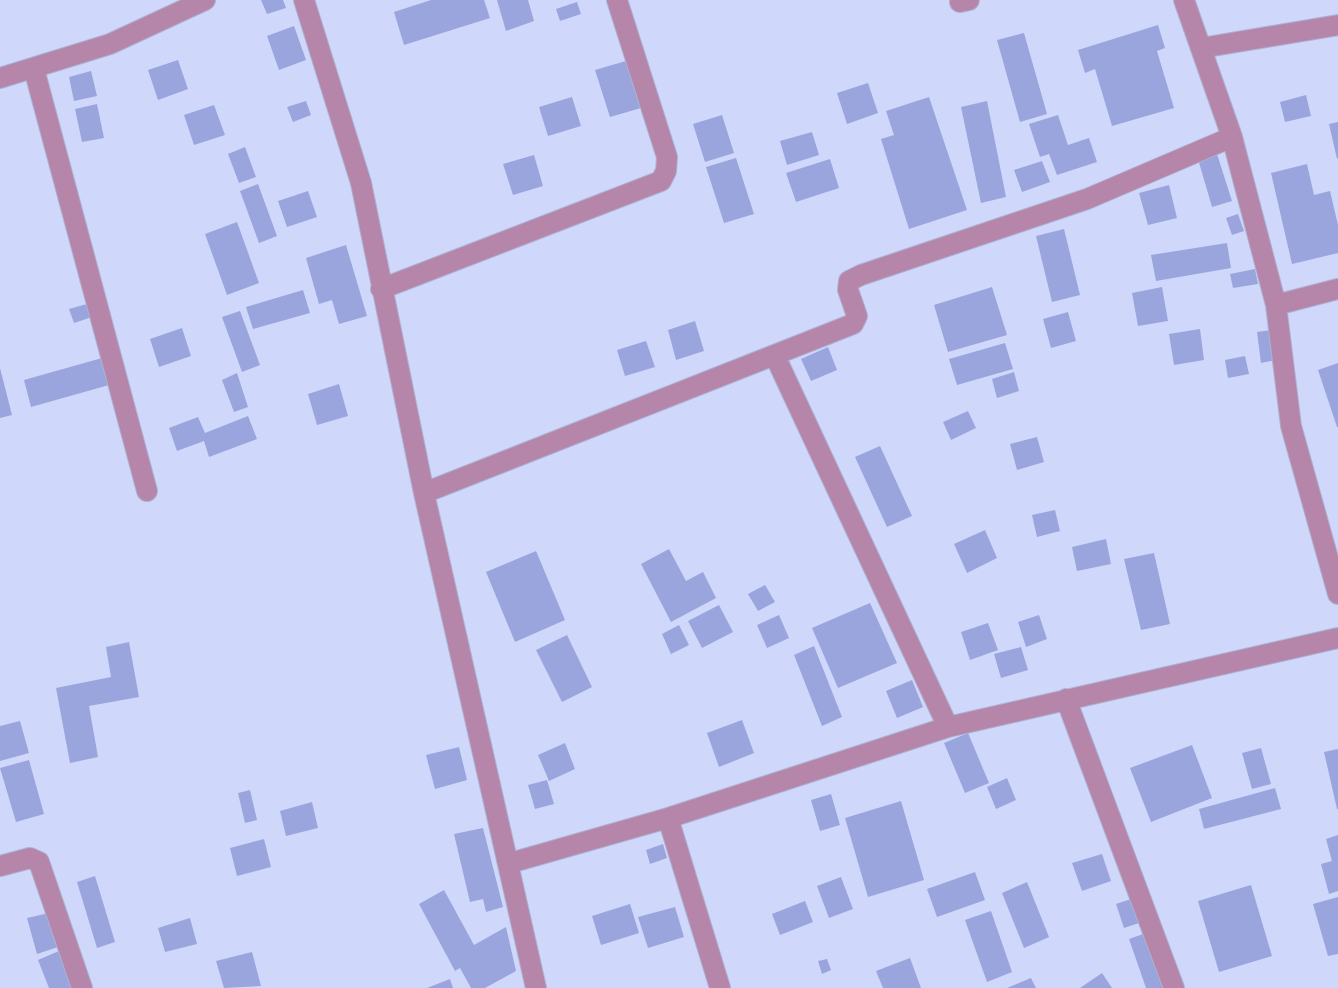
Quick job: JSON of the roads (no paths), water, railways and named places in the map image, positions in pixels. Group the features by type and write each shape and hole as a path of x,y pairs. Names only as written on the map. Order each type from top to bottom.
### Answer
{"street":[{"path":"0,78 110,44 205,0"},
{"path":"304,0 361,183 424,493 536,988"},
{"path":"381,289 661,181 667,157 617,0"},
{"path":"1184,0 1232,137 1276,305 1291,426 1338,594"},
{"path":"1201,48 1338,25"},
{"path":"34,69 147,491"},
{"path":"424,493 853,324 857,316 848,290 849,281 1087,199 1232,137"},
{"path":"1276,305 1338,289"},
{"path":"775,356 948,727"},
{"path":"510,863 668,818 948,727 1338,638"},
{"path":"1066,699 1174,988"},
{"path":"668,818 720,988"},
{"path":"0,866 30,858 39,862 82,988"}]}
